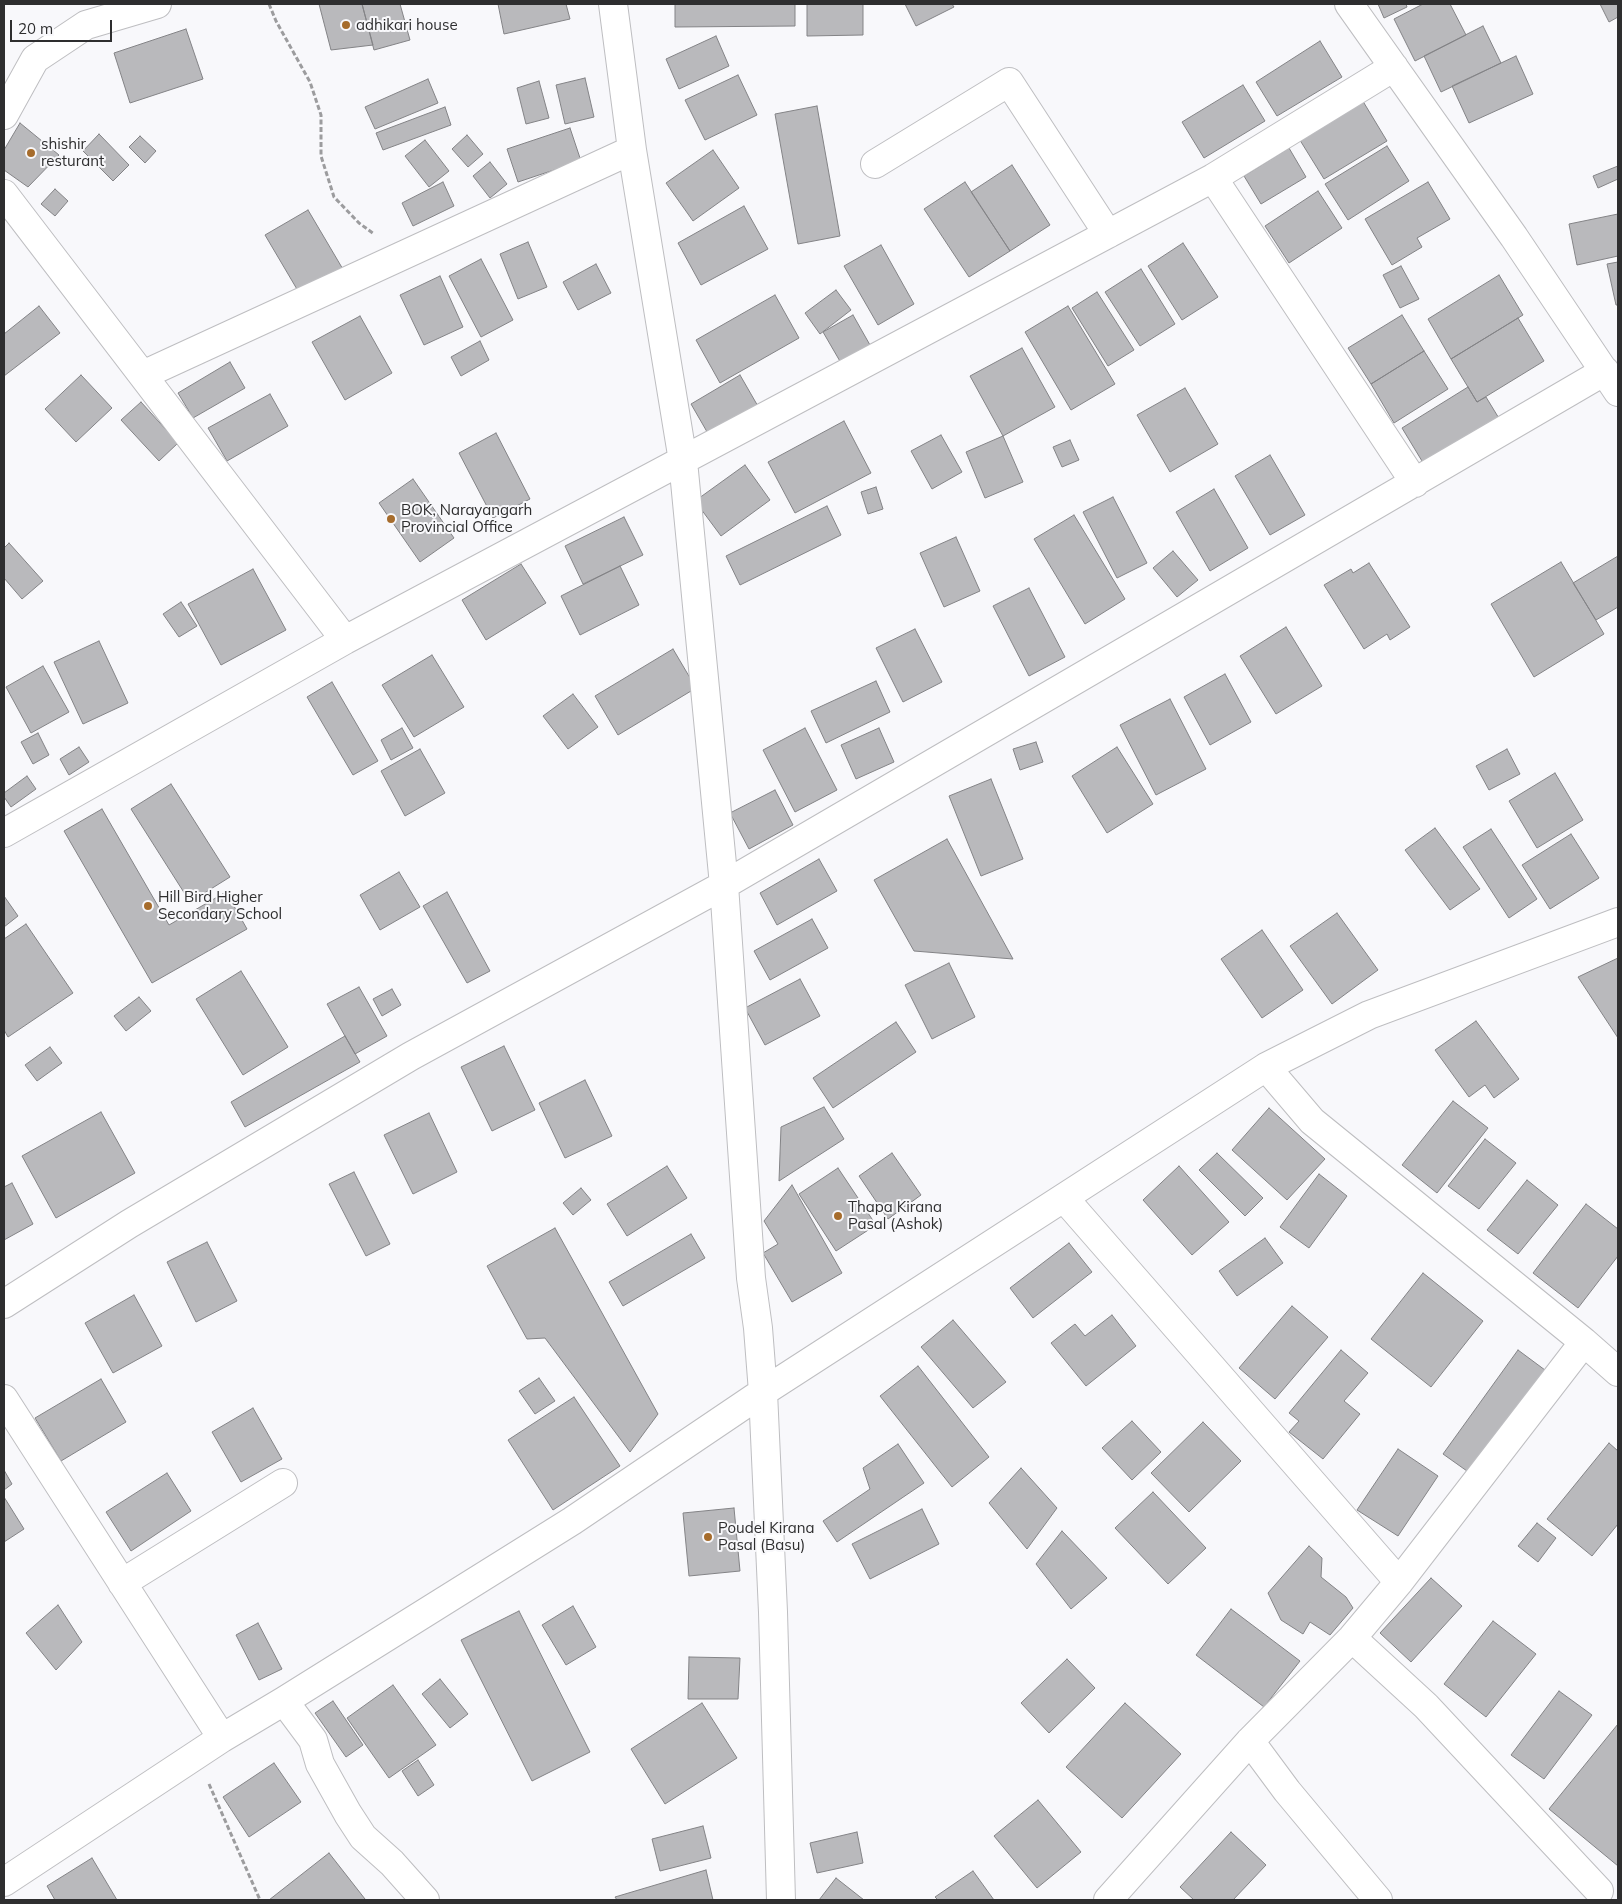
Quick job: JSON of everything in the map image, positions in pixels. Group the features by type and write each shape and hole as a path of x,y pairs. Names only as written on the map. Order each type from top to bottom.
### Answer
{"street":[{"path":"4,115 35,59 86,25 157,4"},
{"path":"613,4 632,150 683,461 724,885 751,1278 764,1392 773,1612 781,1900"},
{"path":"4,1304 129,1224 411,1056 724,885 1415,483 1612,381 1394,67 1348,4"},
{"path":"4,833 346,640 1213,178 1394,67"},
{"path":"875,164 1009,82 1108,234"},
{"path":"143,375 632,150"},
{"path":"1213,178 1415,483"},
{"path":"4,194 346,640"},
{"path":"4,1882 222,1738 572,1521 764,1392 1266,1067 1368,1015 1618,922"},
{"path":"1266,1067 1312,1121 1584,1342 1618,1372"},
{"path":"1064,1198 1399,1582"},
{"path":"1108,1900 1250,1741 1352,1638 1399,1582 1584,1342"},
{"path":"4,1399 222,1738"},
{"path":"122,1583 283,1483"},
{"path":"1352,1638 1426,1706 1599,1891"},
{"path":"284,1701 313,1740 320,1764 363,1837 392,1863 425,1900"},
{"path":"1250,1741 1286,1791 1378,1900"}],"path":[{"path":"269,4 276,21 310,82 321,115 320,156 334,197 359,223 404,255"},
{"path":"222,1738 206,1777 260,1900"}],"building":[{"name":"adhikari house","path":"319,4 362,4 373,45 331,50"},
{"path":"362,4 400,4 410,40 374,50"},
{"path":"498,4 566,4 570,19 504,34"},
{"path":"675,4 795,4 795,26 675,27"},
{"path":"807,4 863,4 863,35 807,36"},
{"path":"905,4 952,4 954,7 916,26"},
{"path":"1378,4 1406,4 1407,7 1384,18"},
{"path":"1423,4 1450,4 1466,35 1415,61 1394,19"},
{"path":"1600,4 1618,4 1618,17 1609,22"},
{"path":"1483,26 1501,63 1441,92 1424,56"},
{"path":"186,29 203,79 130,103 114,53"},
{"path":"716,36 729,66 679,89 666,59"},
{"path":"1320,41 1342,77 1277,116 1256,82"},
{"path":"1516,56 1533,94 1469,123 1452,86"},
{"path":"738,75 757,115 705,140 685,100"},
{"path":"585,78 594,117 565,124 556,85"},
{"path":"428,79 438,103 375,129 365,107"},
{"path":"539,81 549,118 526,124 517,88"},
{"path":"1243,85 1265,121 1204,158 1182,122"},
{"path":"1361,98 1387,141 1324,179 1298,137"},
{"path":"817,106 840,236 798,244 775,114"},
{"path":"445,107 451,125 383,150 376,133"},
{"path":"20,123 59,155 28,187 4,170 4,150"},
{"path":"570,128 581,161 518,182 507,149"},
{"path":"99,134 129,165 113,181 83,151"},
{"path":"467,135 483,154 468,167 452,149"},
{"path":"140,136 156,151 145,163 129,147"},
{"path":"425,140 449,171 429,187 405,156"},
{"path":"1387,146 1409,181 1348,220 1325,184"},
{"path":"1289,148 1306,177 1261,204 1244,176"},
{"path":"713,150 739,188 693,221 666,183"},
{"path":"490,162 507,184 490,198 473,176"},
{"path":"1012,165 1050,225 1010,251 971,192"},
{"path":"1618,166 1618,179 1598,188 1593,176"},
{"path":"443,182 454,206 413,226 402,203"},
{"path":"965,182 1010,251 969,277 924,209"},
{"path":"1428,182 1450,219 1417,238 1422,247 1392,265 1365,219"},
{"path":"55,189 68,201 55,216 41,204"},
{"path":"1318,191 1342,228 1289,263 1265,226"},
{"path":"744,206 768,249 701,285 678,243"},
{"path":"308,210 344,271 301,296 265,235"},
{"path":"1618,214 1618,256 1577,265 1569,224"},
{"path":"528,242 547,287 518,299 500,254"},
{"path":"1183,243 1218,297 1182,320 1148,266"},
{"path":"881,245 914,304 878,325 844,266"},
{"path":"481,259 513,320 481,337 449,276"},
{"path":"1618,262 1618,305 1616,305 1607,264"},
{"path":"596,264 611,293 578,310 563,282"},
{"path":"1401,266 1419,299 1400,308 1383,275"},
{"path":"1141,269 1175,324 1140,346 1105,292"},
{"path":"1499,275 1523,315 1451,359 1428,319"},
{"path":"440,276 463,327 424,345 400,295"},
{"path":"836,290 851,310 820,334 805,313"},
{"path":"1097,292 1134,350 1108,366 1072,308"},
{"path":"775,295 799,338 720,383 696,340"},
{"path":"39,306 60,333 4,376 4,334"},
{"path":"1068,306 1115,384 1071,410 1025,332"},
{"path":"853,315 870,345 841,363 823,332"},
{"path":"1402,315 1424,351 1371,384 1348,348"},
{"path":"360,316 392,373 345,400 312,342"},
{"path":"1518,318 1544,361 1477,402 1451,359"},
{"path":"480,341 489,360 461,376 451,357"},
{"path":"1022,348 1055,407 1003,436 970,376"},
{"path":"1424,351 1448,389 1394,423 1371,384"},
{"path":"230,362 245,388 193,418 178,393"},
{"path":"81,375 112,408 76,442 45,409"},
{"path":"740,375 759,408 710,437 691,404"},
{"path":"1468,387 1477,402 1486,397 1500,420 1425,466 1402,428"},
{"path":"1185,388 1218,444 1170,472 1137,415"},
{"path":"270,394 288,426 227,461 208,428"},
{"path":"141,402 178,443 159,461 121,420"},
{"path":"844,421 871,473 795,513 768,462"},
{"path":"496,433 530,499 493,518 459,453"},
{"path":"941,435 962,472 932,489 911,451"},
{"path":"1003,436 1023,482 985,498 966,452"},
{"path":"1070,440 1079,460 1062,467 1053,447"},
{"path":"1270,455 1305,515 1270,535 1235,476"},
{"path":"745,465 770,500 721,536 695,501"},
{"path":"413,479 454,538 420,562 379,503"},
{"path":"876,487 883,509 868,514 861,492"},
{"path":"1214,489 1248,548 1210,571 1176,512"},
{"path":"1113,497 1147,563 1117,578 1083,512"},
{"path":"827,506 841,535 740,585 726,556"},
{"path":"1074,515 1125,599 1085,624 1034,539"},
{"path":"624,517 643,555 583,584 565,546"},
{"path":"956,537 980,591 944,607 920,553"},
{"path":"9,543 43,581 22,599 4,578 4,548"},
{"path":"1173,551 1198,580 1177,597 1153,568"},
{"path":"1618,556 1618,607 1596,620 1573,583"},
{"path":"1561,562 1604,634 1534,677 1491,604"},
{"path":"1369,563 1410,627 1390,640 1387,634 1364,649 1324,585 1351,569 1353,573"},
{"path":"521,564 546,603 486,640 462,600"},
{"path":"620,566 639,605 580,635 561,596"},
{"path":"253,569 286,630 221,665 188,604"},
{"path":"1029,588 1065,657 1029,676 993,606"},
{"path":"181,602 197,626 179,637 163,614"},
{"path":"1286,627 1322,686 1276,714 1240,656"},
{"path":"915,629 942,682 903,702 876,648"},
{"path":"99,641 128,703 83,724 54,662"},
{"path":"673,649 696,688 618,735 595,696"},
{"path":"432,655 464,707 414,737 382,685"},
{"path":"43,666 69,712 31,733 6,687"},
{"path":"1225,674 1251,722 1210,745 1184,697"},
{"path":"876,681 890,712 826,743 811,711"},
{"path":"332,682 378,761 353,775 307,697"},
{"path":"573,694 598,727 568,749 543,716"},
{"path":"1170,699 1206,769 1156,795 1120,725"},
{"path":"402,728 413,748 391,760 381,740"},
{"path":"805,728 837,790 795,812 763,750"},
{"path":"879,728 894,762 856,779 841,745"},
{"path":"38,733 49,755 33,764 21,742"},
{"path":"1036,742 1043,762 1020,770 1013,749"},
{"path":"79,747 89,762 69,775 60,759"},
{"path":"1117,747 1153,804 1107,833 1072,776"},
{"path":"420,749 445,793 405,816 381,771"},
{"path":"1507,749 1520,774 1489,790 1476,766"},
{"path":"1555,773 1583,820 1537,848 1509,801"},
{"path":"27,776 36,789 11,807 4,797 4,793"},
{"path":"991,779 1023,859 981,876 949,796"},
{"path":"171,784 230,877 190,902 131,809"},
{"path":"775,790 793,825 749,849 730,813"},
{"path":"102,809 169,925 226,892 247,929 152,983 64,831"},
{"path":"1435,828 1480,889 1450,910 1405,850"},
{"path":"1491,829 1537,899 1509,918 1463,847"},
{"path":"1571,834 1599,878 1550,909 1522,865"},
{"path":"947,839 1013,959 914,951 874,880"},
{"path":"819,859 837,891 777,925 760,893"},
{"path":"399,872 420,907 380,930 360,895"},
{"path":"447,892 490,971 467,983 423,906"},
{"path":"4,896 18,916 4,927"},
{"path":"1337,913 1378,970 1332,1004 1290,946"},
{"path":"812,919 828,948 770,980 754,951"},
{"path":"26,924 73,993 8,1037 4,1030 4,939"},
{"path":"1262,930 1303,990 1262,1018 1221,959"},
{"path":"1618,958 1618,1038 1578,977"},
{"path":"949,963 975,1017 932,1039 905,985"},
{"path":"241,971 288,1047 243,1075 196,999"},
{"path":"800,979 820,1016 765,1045 745,1008"},
{"path":"359,987 387,1036 355,1054 327,1004"},
{"path":"392,989 401,1005 382,1016 373,999"},
{"path":"139,997 151,1011 126,1031 114,1016"},
{"path":"1476,1021 1519,1079 1494,1098 1485,1085 1469,1097 1435,1050"},
{"path":"896,1022 916,1052 833,1108 813,1078"},
{"path":"345,1036 360,1062 245,1127 231,1102"},
{"path":"504,1046 535,1110 492,1131 461,1067"},
{"path":"50,1047 62,1063 37,1081 25,1065"},
{"path":"585,1080 612,1136 565,1158 539,1103"},
{"path":"1453,1101 1488,1128 1437,1193 1402,1165"},
{"path":"824,1107 844,1139 779,1181 781,1127"},
{"path":"1269,1108 1325,1159 1287,1200 1232,1150"},
{"path":"101,1112 135,1173 56,1218 22,1156"},
{"path":"429,1113 457,1172 413,1194 384,1135"},
{"path":"1485,1139 1516,1163 1479,1209 1448,1186"},
{"path":"892,1153 921,1195 888,1219 859,1176"},
{"path":"1217,1153 1263,1198 1245,1216 1199,1170"},
{"path":"667,1166 687,1198 627,1236 607,1204"},
{"path":"1179,1166 1229,1222 1192,1255 1143,1200"},
{"path":"838,1168 876,1225 836,1251 799,1194"},
{"path":"354,1172 390,1244 366,1256 329,1184"},
{"path":"1319,1174 1347,1196 1309,1248 1280,1227"},
{"path":"1527,1180 1558,1205 1518,1254 1487,1230"},
{"path":"12,1183 33,1224 4,1240 4,1187"},
{"path":"792,1185 842,1273 792,1302 763,1253 778,1244 764,1221"},
{"path":"581,1188 591,1200 573,1215 563,1203"},
{"path":"1586,1204 1618,1229 1618,1256 1578,1308 1533,1273"},
{"path":"555,1228 658,1414 630,1452 545,1338 527,1339 487,1266"},
{"path":"691,1234 705,1258 623,1306 609,1282"},
{"path":"1265,1238 1283,1263 1237,1296 1219,1271"},
{"path":"207,1242 237,1301 196,1322 167,1262"},
{"path":"1069,1243 1092,1272 1033,1318 1010,1288"},
{"path":"1423,1273 1483,1321 1431,1387 1371,1339"},
{"path":"134,1295 162,1346 113,1373 85,1323"},
{"path":"1292,1306 1328,1337 1275,1399 1239,1368"},
{"path":"1112,1315 1136,1346 1086,1386 1051,1343 1075,1324 1085,1336"},
{"path":"953,1320 1006,1382 973,1408 921,1347"},
{"path":"1341,1350 1368,1373 1344,1401 1360,1414 1323,1459 1289,1432 1299,1421 1289,1413"},
{"path":"1518,1350 1549,1373 1474,1476 1443,1454"},
{"path":"918,1366 989,1457 952,1487 880,1396"},
{"path":"539,1378 555,1401 535,1414 519,1391"},
{"path":"101,1379 126,1422 61,1461 35,1418"},
{"path":"574,1397 620,1466 553,1510 508,1440"},
{"path":"253,1408 282,1459 241,1482 212,1432"},
{"path":"1132,1421 1161,1452 1132,1480 1102,1448"},
{"path":"1203,1422 1241,1461 1189,1512 1151,1473"},
{"path":"1609,1443 1618,1451 1618,1524 1592,1556 1547,1519"},
{"path":"898,1444 924,1483 837,1542 823,1521 870,1489 863,1468"},
{"path":"1398,1449 1438,1476 1398,1536 1357,1510"},
{"path":"1021,1468 1057,1508 1027,1549 989,1503"},
{"path":"4,1470 12,1484 4,1490"},
{"path":"167,1473 191,1511 131,1551 106,1512"},
{"path":"1153,1492 1206,1548 1168,1584 1115,1528"},
{"path":"4,1497 24,1529 4,1542"},
{"path":"734,1508 740,1571 689,1576 683,1513"},
{"path":"922,1509 939,1544 870,1579 852,1544"},
{"path":"1537,1523 1556,1538 1538,1562 1518,1546"},
{"path":"1062,1531 1107,1578 1071,1609 1036,1564"},
{"path":"1309,1546 1322,1558 1321,1577 1346,1597 1353,1608 1330,1635 1310,1622 1303,1634 1281,1620 1268,1593"},
{"path":"1431,1578 1462,1606 1411,1662 1380,1633"},
{"path":"58,1605 82,1642 56,1670 26,1633"},
{"path":"573,1606 596,1647 566,1665 542,1625"},
{"path":"1231,1609 1300,1661 1264,1707 1196,1655"},
{"path":"519,1611 590,1752 532,1781 461,1640"},
{"path":"1493,1621 1536,1654 1486,1717 1444,1684"},
{"path":"258,1623 282,1669 259,1680 236,1635"},
{"path":"689,1657 740,1658 738,1699 688,1699"},
{"path":"1067,1659 1095,1688 1049,1733 1021,1703"},
{"path":"440,1679 468,1714 450,1728 422,1694"},
{"path":"393,1685 436,1745 389,1778 347,1718"},
{"path":"1559,1691 1592,1715 1544,1779 1511,1755"},
{"path":"333,1701 363,1745 346,1757 315,1713"},
{"path":"702,1703 737,1758 665,1804 631,1749"},
{"path":"1125,1703 1181,1754 1122,1818 1066,1767"},
{"path":"1618,1724 1618,1866 1549,1809"},
{"path":"418,1760 434,1785 418,1796 402,1771"},
{"path":"274,1763 301,1802 249,1837 223,1797"},
{"path":"1038,1800 1081,1852 1037,1888 994,1836"},
{"path":"703,1826 711,1858 660,1871 652,1839"},
{"path":"857,1832 863,1863 817,1873 810,1843"},
{"path":"1231,1832 1266,1865 1233,1900 1194,1900 1180,1887"},
{"path":"329,1853 365,1899 269,1900"},
{"path":"92,1858 117,1900 55,1900 47,1886"},
{"path":"706,1870 713,1900 617,1900 615,1897"},
{"path":"973,1871 994,1900 938,1900 935,1897"},
{"path":"836,1878 864,1900 819,1900"}],"place":[{"name":"adhikari house","path":"346,25"},
{"name":"shishir resturant","path":"31,153"},
{"name":"BOK, Narayangarh Provincial Office","path":"391,519"},
{"name":"Hill Bird Higher Secondary School","path":"148,906"},
{"name":"Thapa Kirana Pasal (Ashok)","path":"838,1216"},
{"name":"Poudel Kirana Pasal (Basu)","path":"708,1537"}]}
